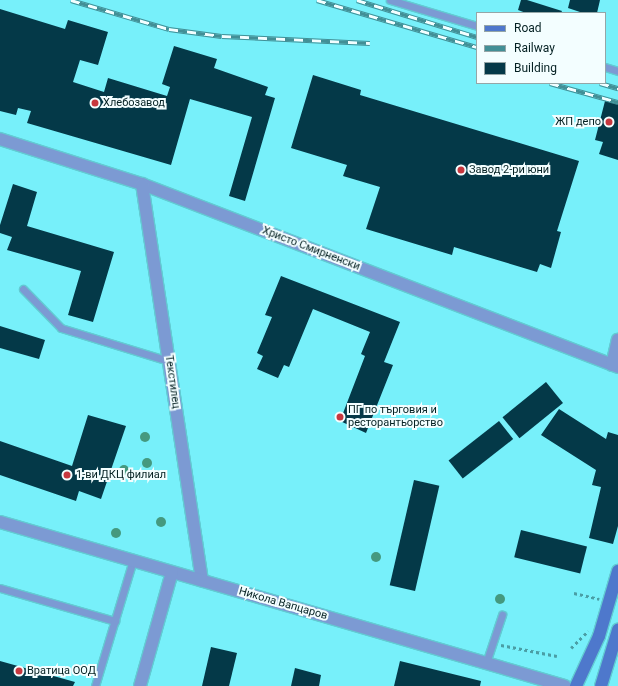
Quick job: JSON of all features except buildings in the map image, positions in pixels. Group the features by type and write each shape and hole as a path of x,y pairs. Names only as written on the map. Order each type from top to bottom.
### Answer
{"main road":[{"path":"576,686 599,636 618,571"},
{"path":"601,686 618,630"}],"street":[{"name":"Христо Смирненски","path":"0,139 142,184 615,366"},
{"name":"Текстилец","path":"142,184 202,580"},
{"path":"615,366 618,340"},
{"name":"Никола Вапцаров","path":"0,522 565,686"},
{"path":"140,686 172,572"}],"lane":[{"path":"390,0 476,26"},
{"path":"606,66 618,71"},
{"path":"23,289 61,328 168,361"},
{"path":"95,686 133,560"},
{"path":"0,588 115,621"},
{"path":"486,663 502,615"}],"path":[{"path":"574,593 610,601"},
{"path":"571,648 583,635"},
{"path":"493,643 557,656"}],"railway":[{"path":"71,0 169,29 222,36 370,43"},
{"path":"317,0 476,47"},
{"path":"357,0 476,37"},
{"path":"554,84 618,102"},
{"path":"604,84 618,88"}],"place":[{"name":"Хлебозавод","path":"95,103"},
{"name":"ЖП депо","path":"609,122"},
{"name":"Завод 2-ри юни","path":"461,170"},
{"name":"ПГ по търговия и ресторантьорство","path":"340,417"},
{"name":"1-ви ДКЦ филиал","path":"67,475"},
{"name":"Вратица ООД","path":"19,671"}]}
